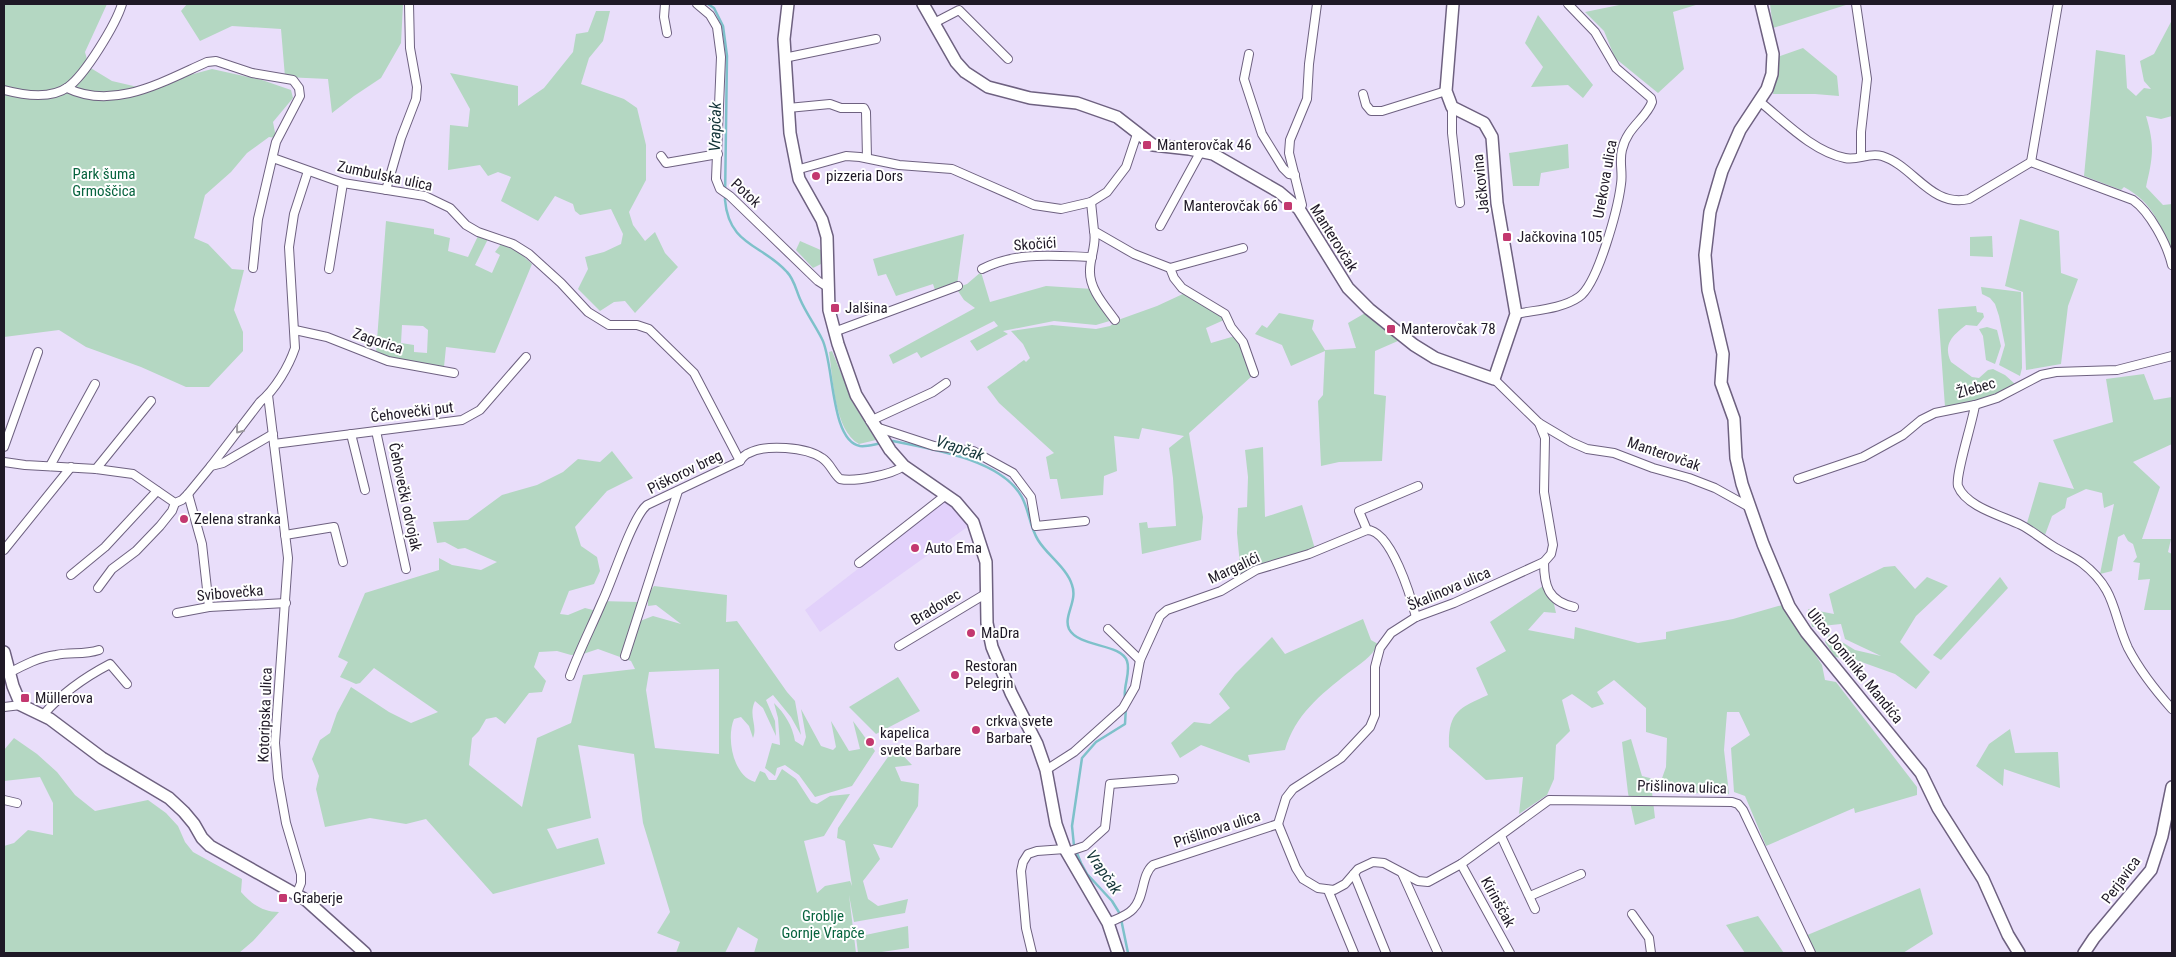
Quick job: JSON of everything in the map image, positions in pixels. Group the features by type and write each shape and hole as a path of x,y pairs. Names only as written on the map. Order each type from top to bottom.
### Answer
{"street":[{"path":"4,90 39,95 67,88 103,42 119,15 122,4"},
{"path":"386,190 401,138 416,99 417,87 410,48 409,4"},
{"path":"665,4 666,33"},
{"name":"Potok","path":"697,4 710,14 717,27 721,57 716,180 720,189 818,281 829,288"},
{"path":"788,4 785,22 784,58 796,170 802,187 825,228 828,244 829,310 834,332 856,395 884,441 904,466 946,495 968,515 979,535 986,562 988,623 992,647 1011,693 1037,744 1046,770 1056,824 1116,919 1118,953"},
{"name":"Manterovčak","path":"923,4 956,62 976,80 988,87 1020,96 1077,103 1117,117 1146,142 1160,148 1201,151 1213,154 1279,192 1299,209 1348,288 1369,309 1414,345 1435,358 1494,379 1539,423 1570,442 1587,449 1614,453 1653,468 1688,478 1715,488 1751,508"},
{"path":"1299,209 1302,205 1289,153 1290,140 1307,99 1308,64 1317,4"},
{"path":"1453,4 1446,91 1452,107 1452,133 1460,202"},
{"name":"Urekova ulica","path":"1516,314 1574,300 1586,290 1600,261 1618,198 1622,178 1621,157 1624,143 1634,125 1652,102 1651,98 1616,68 1594,32 1568,4"},
{"name":"Ulica Dominika Mandića","path":"1761,4 1773,54 1772,74 1767,89 1740,130 1722,172 1710,212 1705,255 1708,290 1723,354 1721,383 1734,420 1736,458 1742,484 1763,544 1789,606 1806,632 1921,773 1938,808 1983,879 2008,935 2019,953"},
{"path":"1856,4 1866,79 1860,156"},
{"path":"2031,162 2058,4"},
{"path":"934,23 959,10 1008,59"},
{"path":"784,58 876,39"},
{"path":"1250,54 1244,79 1262,134 1283,168 1289,174 1296,175"},
{"path":"67,88 81,95 115,96 133,93 207,62 216,61 252,73 293,80 299,88 300,96 276,142 274,158 258,219 253,268"},
{"path":"1363,94 1366,105 1371,112 1382,111 1446,91"},
{"path":"1759,101 1797,131 1828,152 1852,160 1860,156 1883,156 1938,195 1960,200 1975,196 2000,179 2031,162 2133,200 2140,204 2150,216 2172,265"},
{"path":"788,108 830,104 841,108 864,108 866,112 868,158"},
{"name":"Jačkovina","path":"1452,107 1484,123 1492,137 1497,203 1516,314 1494,379"},
{"path":"796,170 846,156 868,158 898,165 952,169 1041,207 1061,209 1091,202 1107,192 1122,175 1137,134"},
{"path":"1160,226 1201,151"},
{"path":"661,156 666,163 718,154"},
{"name":"Zumbulska ulica","path":"274,158 343,183 425,196 450,208 466,225 478,232 513,244 529,254 561,283 588,312 609,325 637,325 649,329 694,373 740,460"},
{"path":"98,588 112,569 136,551 160,526 172,512 175,503 182,500 188,494 260,402 268,395 290,364 296,348 290,247 294,214 308,171"},
{"path":"329,269 343,183"},
{"path":"1091,202 1096,238 1090,272 1092,282 1097,294 1115,320"},
{"path":"1094,231 1134,254 1170,268 1243,248"},
{"name":"Skočići","path":"982,270 995,263 1028,256 1092,257"},
{"path":"1170,268 1174,278 1182,288 1225,314 1231,327 1243,342 1254,373"},
{"path":"834,332 958,286"},
{"name":"Zagorica","path":"295,330 328,337 388,361 454,373"},
{"path":"4,447 38,352"},
{"name":"Žlebec","path":"1798,479 1863,456 1903,435 1921,420 1935,413 1975,405 1997,398 2047,373 2117,370 2172,356"},
{"name":"Čehovečki put","path":"274,444 462,420 480,410 526,357"},
{"path":"872,423 933,392 946,383"},
{"path":"50,466 94,384"},
{"name":"Kotoripska ulica","path":"268,395 288,558 275,743 278,778 286,823 301,874 301,883 297,893"},
{"path":"96,469 151,401"},
{"path":"1975,405 1972,424 1957,477 1960,489 1986,512 2022,525 2077,560 2089,570 2111,596 2123,635 2138,666 2172,709"},
{"path":"872,423 934,446 973,451 1013,473 1031,497 1036,526 1085,521"},
{"path":"1539,423 1544,438 1544,492 1552,545 1551,554 1544,562 1544,580 1548,589 1563,603 1574,607"},
{"name":"Čehovečki odvojak","path":"376,431 406,569"},
{"path":"211,466 222,463 273,434"},
{"path":"351,434 365,490"},
{"name":"Piškorov breg","path":"570,676 637,518 647,505 740,460 749,452 780,448 803,449 823,458 837,476 846,480 876,476 904,466"},
{"path":"4,462 96,469 133,474 175,503"},
{"path":"4,550 70,467"},
{"path":"1416,617 1401,570 1380,536 1372,530 1367,530 1359,511 1418,486"},
{"path":"71,575 105,547 157,491"},
{"path":"625,656 678,491"},
{"path":"188,494 202,544 209,607"},
{"path":"860,563 946,495"},
{"path":"285,535 334,527 343,562"},
{"name":"Margalići","path":"1046,770 1074,752 1129,701 1135,687 1140,660 1160,616 1167,610 1221,591 1256,570 1309,554 1367,530"},
{"name":"Škalinova ulica","path":"1278,824 1286,798 1293,789 1341,758 1370,727 1375,715 1375,667 1380,648 1392,633 1416,617 1454,603 1544,562"},
{"name":"Bradovec","path":"898,646 987,593"},
{"name":"Svibovečka","path":"177,613 209,607 286,602"},
{"path":"1108,629 1140,660"},
{"path":"9,673 45,657 59,654 86,654 99,650"},
{"path":"4,652 9,673 21,704"},
{"path":"44,715 58,698 76,684 110,664 128,684"},
{"path":"4,707 21,704 44,715 102,758 169,798 184,812 210,846 297,893 365,953"},
{"path":"1032,953 1026,928 1021,871 1023,862 1028,854 1037,851 1071,850 1105,828 1110,784 1174,779"},
{"name":"Perjavica","path":"2084,953 2094,938 2151,870 2162,836 2172,787"},
{"name":"Prišlinova ulica","path":"1116,919 1129,913 1138,904 1148,870 1153,865 1278,824 1300,876 1313,886 1328,890 1338,889 1362,866 1377,862 1384,863 1418,881 1425,882 1461,864 1501,836 1544,802 1556,799 1714,802 1738,804 1743,810 1810,953"},
{"path":"4,800 17,803"},
{"path":"1501,836 1536,909"},
{"name":"Kirinščak","path":"1461,864 1510,953"},
{"path":"1402,873 1438,953"},
{"path":"1354,874 1386,953"},
{"path":"1530,896 1581,874"},
{"path":"1328,890 1354,953"},
{"path":"1632,914 1649,938 1651,953"}],"shaded area":[{"path":"948,499 970,525 820,632 805,610"}],"green space":[{"name":"Park šuma Grmoščica","path":"4,4 107,4 85,52 89,67 112,81 142,88 212,69 262,80 291,90 293,98 273,122 276,138 269,137 247,153 231,172 205,195 194,238 208,244 232,269 244,270 234,310 243,332 243,351 209,387 186,387 141,367 86,347 59,330 4,337"},
{"path":"187,4 403,4 401,43 381,78 332,113 328,79 285,77 281,29 232,26 200,41 181,11"},
{"path":"1624,4 1699,4 1673,12 1684,69 1658,93 1615,58 1604,31 1585,12"},
{"path":"1770,4 1849,4 1773,28"},
{"path":"596,11 610,11 603,41 589,58 581,84 624,99 637,108 646,145 646,180 629,212 633,225 645,241 655,232 665,253 678,267 635,313 625,301 614,302 600,311 578,289 588,269 585,257 604,252 621,244 623,234 611,209 580,215 575,211 573,204 555,196 538,221 501,201 511,177 498,172 488,176 480,165 448,170 450,125 468,127 470,109 450,73 518,86 518,106 544,88 573,52 576,34 588,32"},
{"path":"1538,15 1593,85 1583,98 1568,85 1531,87 1543,67 1525,43"},
{"path":"2172,20 2172,116 2161,119 2146,116 2151,136 2152,152 2146,187 2163,205 2172,204 2172,252 2149,207 2134,193 2124,187 2121,190 2084,176 2096,50 2125,55 2127,88 2136,96 2144,88 2151,89 2144,81 2140,61 2154,54"},
{"path":"1803,48 1837,76 1839,96 1773,94 1777,57"},
{"path":"1568,144 1569,168 1541,173 1539,186 1513,186 1509,153"},
{"path":"2020,219 2059,231 2061,273 2078,279 2068,306 2061,364 2026,370 2023,292 2005,286"},
{"path":"386,221 434,229 434,234 450,238 448,251 468,257 478,236 488,239 475,265 492,273 500,255 495,252 501,244 519,252 532,264 495,353 446,347 444,367 399,361 376,353","holes":["402,325 423,326 428,330 427,353 414,352 414,345 401,343"]},
{"path":"964,234 957,285 936,293 933,284 896,296 886,274 878,276 873,259"},
{"path":"1992,236 1993,257 1970,256 1970,237"},
{"path":"800,241 823,251 821,264 813,268 796,250"},
{"path":"981,272 990,302 1046,286 1093,289 1113,320 1096,325 1054,321 1003,331 1008,334 977,351 970,341 998,326 994,321 921,358 917,352 893,364 889,355 975,308 964,300 956,288 967,284"},
{"path":"1981,287 2021,292 2022,368 2020,376 1999,365 2005,345 1999,316 1995,304 1990,298 1982,294"},
{"path":"1185,293 1221,313 1224,320 1206,328 1211,343 1235,336 1241,342 1252,376 1189,433 1203,517 1201,540 1142,554 1139,523 1147,522 1148,528 1176,526 1169,448 1184,436 1142,428 1139,439 1114,436 1117,471 1104,476 1103,495 1061,499 1057,479 1050,479 1046,457 1054,453 999,403 987,387 1024,360 1026,362 1030,358 1023,344 1011,331 1052,325 1096,329 1110,326 1118,320 1157,306"},
{"path":"1976,306 1977,312 1983,313 1984,317 1977,326 1966,325 1950,341 1948,350 1951,362 1972,377 1979,378 1988,370 1993,369 2005,375 2015,384 2013,387 1976,401 1945,407 1938,309"},
{"path":"1372,309 1407,337 1375,351 1374,394 1386,396 1382,461 1339,462 1321,466 1318,401 1323,395 1325,351 1291,366 1282,345 1255,334 1262,325 1267,328 1279,313 1314,320 1312,329 1325,350 1356,348 1348,323"},
{"path":"1987,327 1997,330 2001,346 1995,364 1986,360 1983,336 1979,329"},
{"path":"832,351 853,403 876,440 859,444 844,427 836,402 829,352"},
{"path":"2144,374 2154,400 2172,397 2172,444 2133,462 2160,487 2142,539 2171,539 2168,552 2172,554 2172,610 2144,610 2150,579 2138,580 2140,563 2133,562 2137,557 2133,544 2128,541 2124,534 2118,537 2112,571 2100,574 2114,504 2104,508 2102,493 2086,489 2067,498 2065,508 2052,516 2045,535 2027,523 2039,482 2074,489 2053,440 2113,422 2106,379"},
{"path":"1263,447 1265,517 1302,505 1315,549 1241,576 1237,533 1238,508 1247,507 1248,477 1245,450"},
{"name":"Groblje Gornje Vrapče","path":"612,451 633,478 607,491 575,527 581,546 597,557 600,571 594,584 569,591 560,614 568,615 585,608 597,611 600,601 638,602 640,621 653,616 681,624 656,605 648,606 648,594 654,586 727,595 726,622 737,621 795,701 801,735 791,717 773,695 766,700 775,721 776,736 763,708 755,701 752,711 753,738 749,726 741,717 734,719 732,727 731,746 741,772 755,782 760,771 765,773 769,780 776,780 782,769 796,779 811,802 817,804 830,796 850,794 824,836 804,841 817,893 825,886 850,881 852,886 845,841 837,838 838,828 895,747 912,765 895,767 901,781 919,784 918,806 892,848 873,844 880,859 863,881 868,899 878,906 908,899 905,913 854,922 849,895 856,953 754,953 758,939 738,927 725,953 676,953 680,942 657,933 670,912 643,823 634,754 578,745 591,818 547,829 557,849 598,838 605,864 493,894 426,819 406,824 370,818 325,827 316,789 319,776 312,759 320,740 330,733 337,713 351,687 389,712 411,723 438,712 374,668 360,683 356,684 340,677 348,662 338,657 365,593 439,570 439,558 452,565 481,570 497,562 465,548 458,549 445,542 437,543 433,522 468,520 502,495 537,485 563,472 578,459 600,462","holes":["598,649 631,661 635,669 583,675 571,723 537,738 522,807 469,765 472,738 486,719 496,717 505,724 529,693 542,692 546,681 534,667 539,652 557,651 571,655 583,654","719,669 719,754 655,748 646,690 649,672"]},
{"path":"1895,566 1915,589 1927,577 1948,586 1916,616 1900,642 1930,672 1916,689 1895,674 1856,660 1835,657 1825,642 1829,634 1855,650 1881,656 1845,639 1841,624 1812,627 1808,609 1834,614 1829,594 1884,567"},
{"path":"2000,577 2008,588 1941,660 1933,655"},
{"path":"1543,586 1554,604 1556,613 1544,612 1528,630 1574,639 1575,627 1638,643 1666,639 1666,632 1733,619 1789,603 1789,614 1822,665 1825,680 1836,682 1917,787 1917,795 1855,813 1854,808 1766,846 1745,796 1734,792 1731,748 1750,735 1739,712 1727,712 1724,750 1729,794 1652,792 1655,818 1635,825 1628,793 1622,742 1631,739 1642,776 1661,781 1666,767 1667,738 1646,732 1646,708 1614,680 1597,692 1604,704 1592,708 1572,694 1562,700 1570,731 1556,745 1554,779 1547,795 1519,814 1523,777 1486,780 1449,747 1450,726 1462,708 1488,695 1476,668 1506,651 1490,622"},
{"path":"1363,619 1371,640 1378,644 1365,660 1328,689 1302,716 1289,738 1285,750 1248,755 1250,763 1201,745 1180,758 1171,743 1194,722 1210,724 1230,708 1219,694 1235,674 1272,637 1285,654"},
{"path":"898,677 920,711 876,734 849,707"},
{"path":"774,703 788,720 795,741 803,746 806,737 801,709 821,746 833,750 836,747 831,721 849,751 860,749 853,721 875,751 852,786 815,797 799,775 785,765 777,768 775,776 765,768 772,743 780,745 778,718"},
{"path":"2010,729 2015,753 2058,752 2060,788 2004,769 2003,786 1976,766 1989,744"},
{"path":"14,738 37,754 57,772 75,795 95,811 148,800 166,813 178,826 185,842 193,852 242,879 241,892 249,900 267,911 279,912 253,941 239,953 4,953 4,846 14,843 28,830 53,835 53,803 40,777 4,781 4,750"},
{"path":"1920,888 1933,934 1903,953 1813,953 1805,936"},
{"path":"1758,916 1784,953 1745,953 1726,925"},
{"path":"908,926 909,948 875,953 858,953 856,937"}],"waterway":[{"name":"Vrapčak","path":"708,4 714,8 723,26 727,56 725,200 728,215 733,227 740,236 777,263 791,278 826,350 838,416 843,430 850,441 860,446 883,443"},
{"name":"Vrapčak","path":"888,442 908,444 962,457 996,472 1010,482 1023,499 1038,540 1066,573 1072,585 1073,597 1068,619 1069,629 1081,639 1117,651 1127,661 1125,698"},
{"name":"Vrapčak","path":"1126,706 1125,724 1096,742 1082,758 1072,826 1074,846 1081,863 1087,874 1112,901 1120,914 1128,953"}],"place":[{"name":"Manterovčak 46","path":"1147,145"},
{"name":"pizzeria Dors","path":"816,176"},
{"name":"Manterovčak 66","path":"1288,206"},
{"name":"Jačkovina 105","path":"1507,237"},
{"name":"Jalšina","path":"835,308"},
{"name":"Manterovčak 78","path":"1391,329"},
{"name":"Zelena stranka","path":"184,519"},
{"name":"Auto Ema","path":"915,548"},
{"name":"MaDra","path":"971,633"},
{"name":"Restoran Pelegrin","path":"955,675"},
{"name":"Müllerova","path":"25,698"},
{"name":"crkva svete Barbare","path":"976,730"},
{"name":"kapelica svete Barbare","path":"870,742"},
{"name":"Graberje","path":"283,898"}]}
